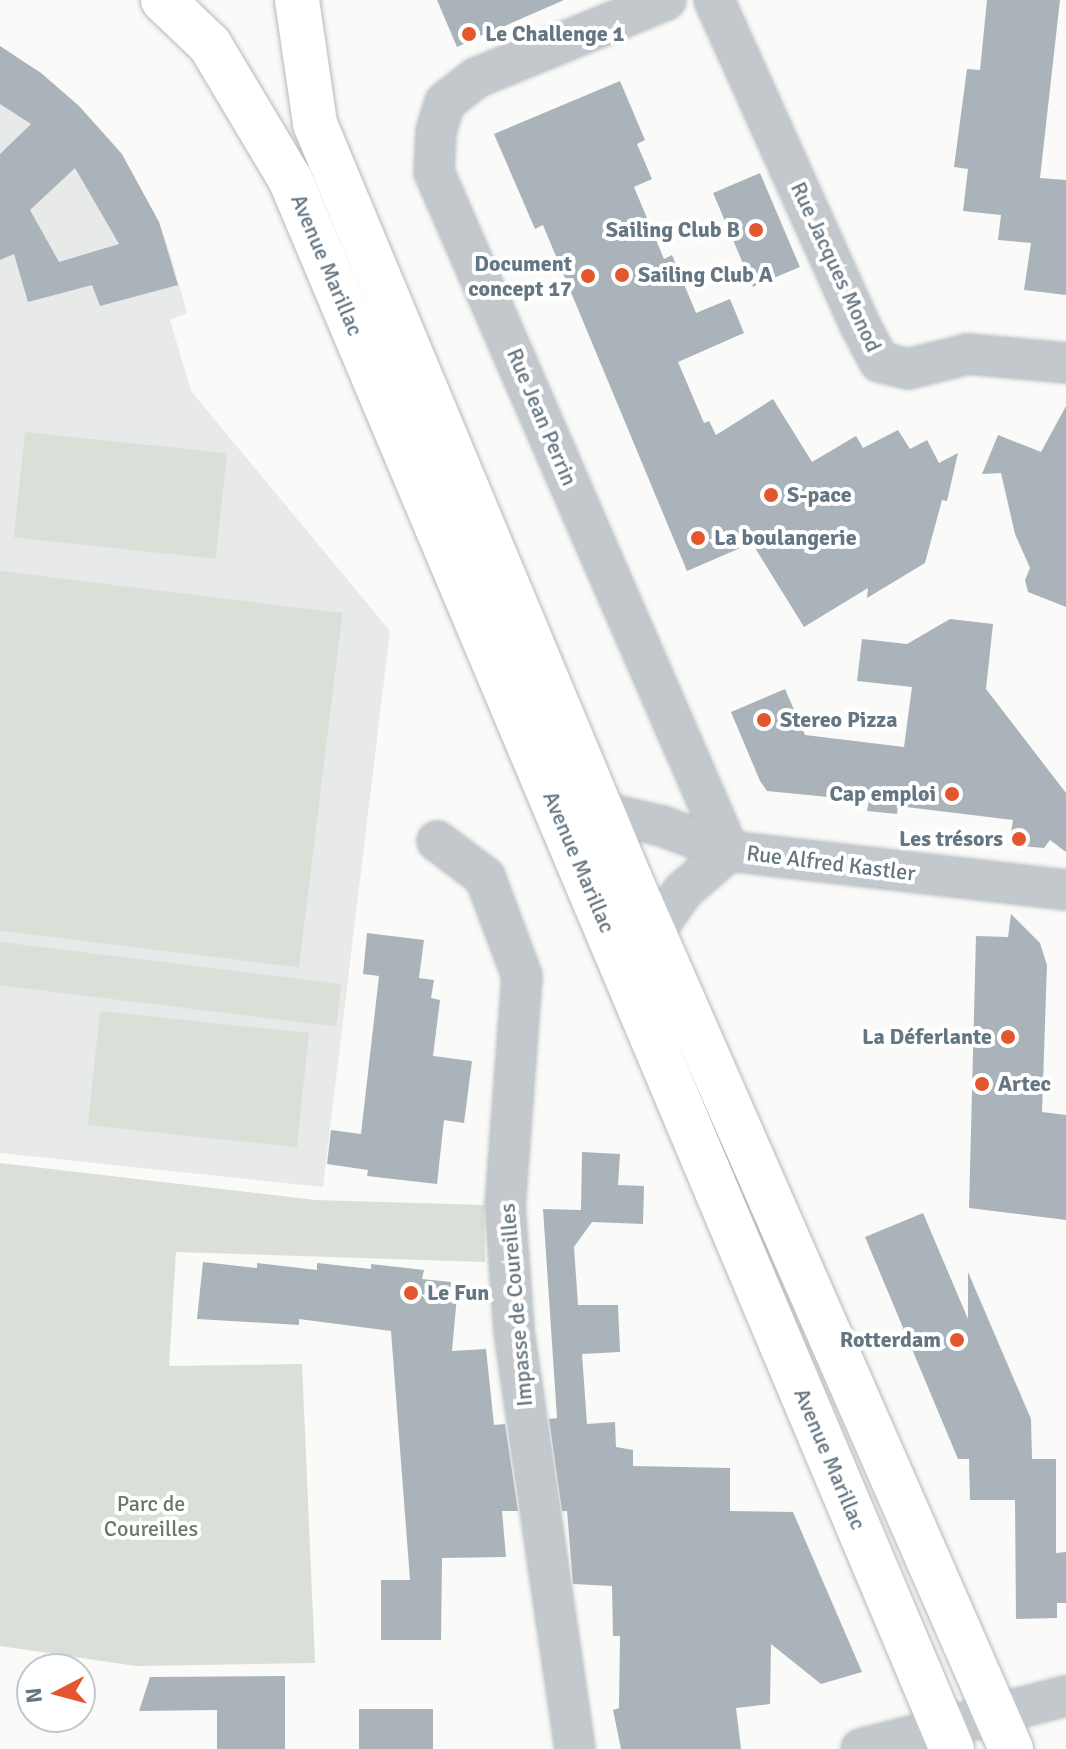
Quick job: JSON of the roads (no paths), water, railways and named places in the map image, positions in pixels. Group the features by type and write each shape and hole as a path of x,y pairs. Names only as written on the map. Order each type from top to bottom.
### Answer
{"street":[{"name":"Avenue Marillac","path":"163,0 210,45 290,179 947,1737"},
{"name":"Avenue Marillac","path":"297,0 315,124 602,812 1003,1731"},
{"name":"Rue Jean Perrin","path":"666,0 476,78 445,102 436,132 434,172 729,851"},
{"name":"Rue Jacques Monod","path":"714,0 861,327 880,362 908,369 968,354 1066,363"},
{"name":"Rue Alfred Kastler","path":"602,812 662,826 729,851 1066,890"},
{"name":"Impasse de Coureilles","path":"437,841 485,877 522,976 505,1205 514,1331 575,1749"},
{"path":"654,933 683,891 729,851"},
{"path":"861,1749 1003,1731 1066,1696"}],"place":[{"name":"Le Challenge 1","path":"469,34"},
{"name":"Sailing Club B","path":"756,230"},
{"name":"Sailing Club A","path":"622,275"},
{"name":"Document concept 17","path":"588,276"},
{"name":"S-pace","path":"771,495"},
{"name":"La boulangerie","path":"698,538"},
{"name":"Stereo Pizza","path":"764,720"},
{"name":"Cap emploi","path":"952,794"},
{"name":"Les trésors","path":"1019,839"},
{"name":"La Déferlante","path":"1008,1037"},
{"name":"Artec","path":"982,1084"},
{"name":"Le Fun","path":"411,1293"},
{"name":"Rotterdam","path":"957,1340"}],"park label":[{"name":"Parc de Coureilles","path":"151,1516"}]}
